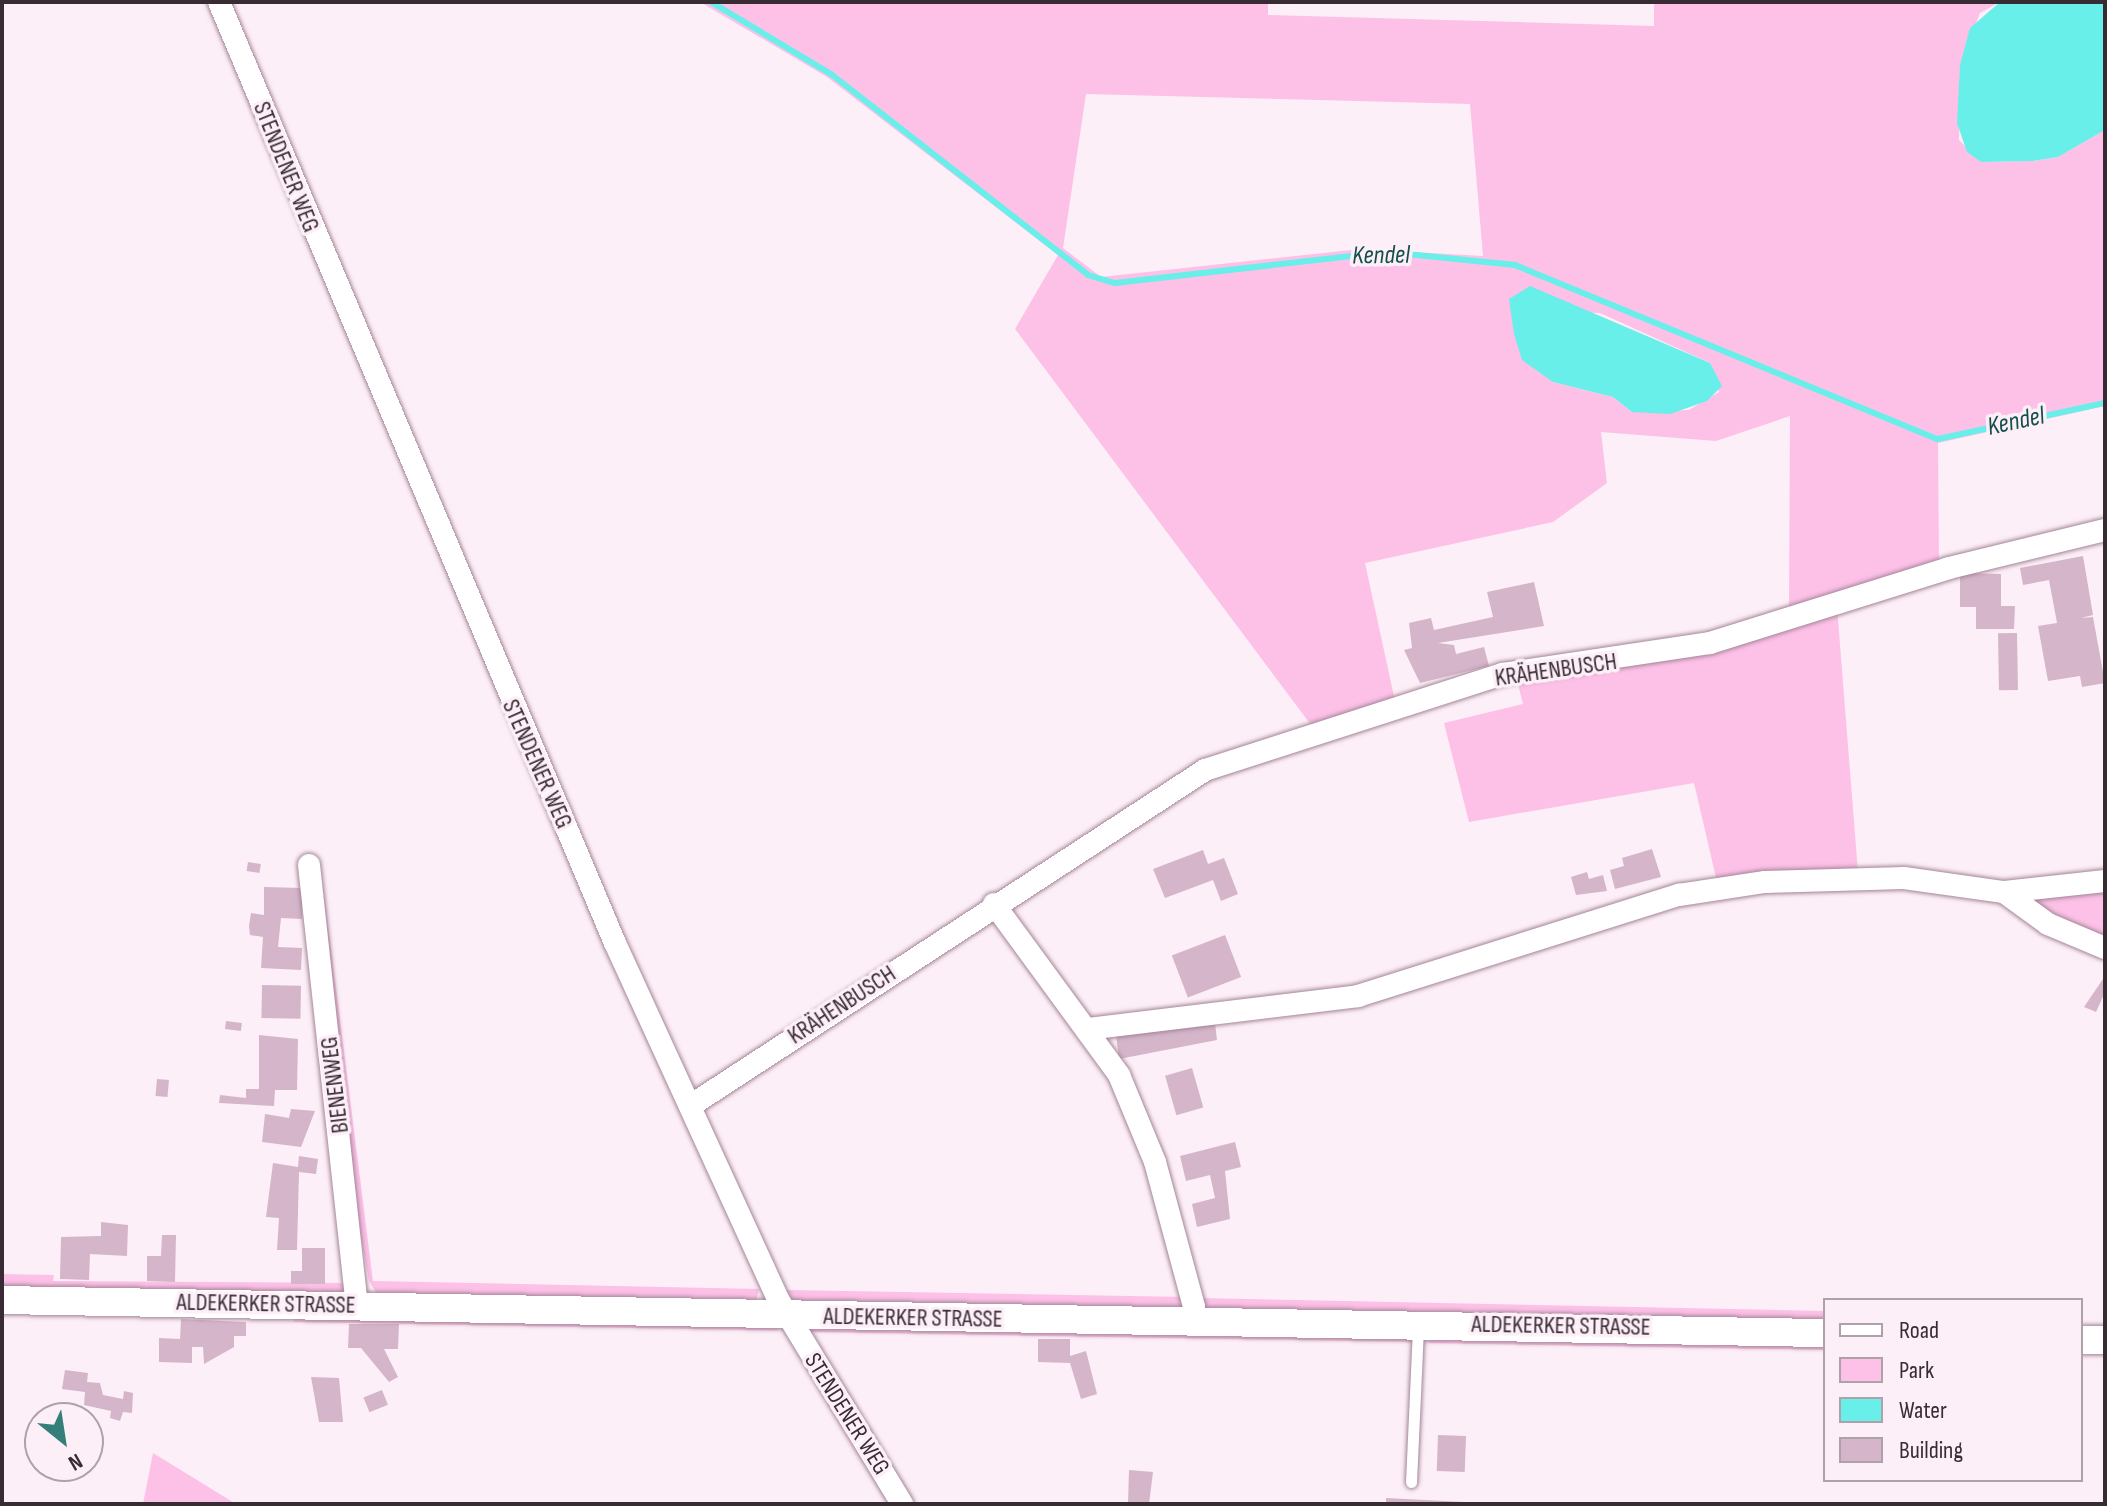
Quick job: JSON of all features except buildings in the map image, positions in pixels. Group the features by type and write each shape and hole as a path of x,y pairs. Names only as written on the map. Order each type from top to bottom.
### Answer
{"street":[{"name":"STENDENER WEG","path":"219,2 492,662 690,1106 786,1316 902,1504"},
{"name":"KRÄHENBUSCH","path":"690,1106 994,904 1205,770 1503,674 1710,643 1949,568 2105,530"},
{"name":"BIENENWEG","path":"309,865 357,1305"},
{"path":"1087,1029 1358,996 1679,895 1765,882 1904,878 2004,892 2105,881"},
{"path":"2004,892 2048,924 2105,948"},
{"path":"994,904 1119,1075 1155,1162 1194,1307 1191,1324"},
{"name":"ALDEKERKER STRASSE","path":"2,1300 1191,1324 1418,1323 1823,1333"},
{"path":"2083,1340 2105,1340"}],"lane":[{"path":"1411,1482 1418,1323"}],"green space":[{"path":"700,2 1268,2 1268,15 1654,26 1654,2 2000,2 1980,13 1960,65 1959,140 1981,162 2033,161 2058,157 2105,130 2105,406 1938,443 1939,565 1789,609 1790,416 1716,441 1601,432 1607,483 1553,522 1365,563 1395,701 1311,725 1015,329 1058,255 827,77","holes":["1086,94 1470,104 1483,256 1360,249 1101,277 1063,248","1515,311 1600,313 1710,363 1719,392 1689,410 1632,412 1613,397 1553,382 1514,334"]},
{"path":"1837,607 1858,872 1717,882 1694,783 1469,822 1444,723 1523,704 1516,677"},
{"path":"322,877 373,1281 759,1289 755,1306 380,1299 369,1281 349,1172"},
{"path":"2105,888 2105,941 2021,899"},
{"path":"2,1274 54,1275 53,1281 352,1283 343,1299 2,1294"},
{"path":"786,1290 1187,1297 1187,1311 786,1304"},
{"path":"1198,1298 1823,1311 1823,1323 1205,1314"},
{"path":"294,1314 778,1322 778,1330 294,1322"},
{"path":"812,1326 1412,1335 1414,1342 811,1332"},
{"path":"1429,1335 1823,1342 1823,1350 1429,1343"},
{"path":"153,1453 236,1504 143,1504"}],"water":[{"path":"2000,2 2105,2 2105,130 2058,157 2033,161 1981,162 1967,152 1957,123 1960,65 1970,28"},
{"path":"1530,286 1710,363 1722,386 1707,401 1670,414 1632,412 1613,397 1553,382 1522,360 1514,334 1509,299"}],"waterway":[{"name":"Kendel","path":"711,2 831,74 1088,275 1115,283 1387,252 1515,265 1938,439 2105,403"}]}
